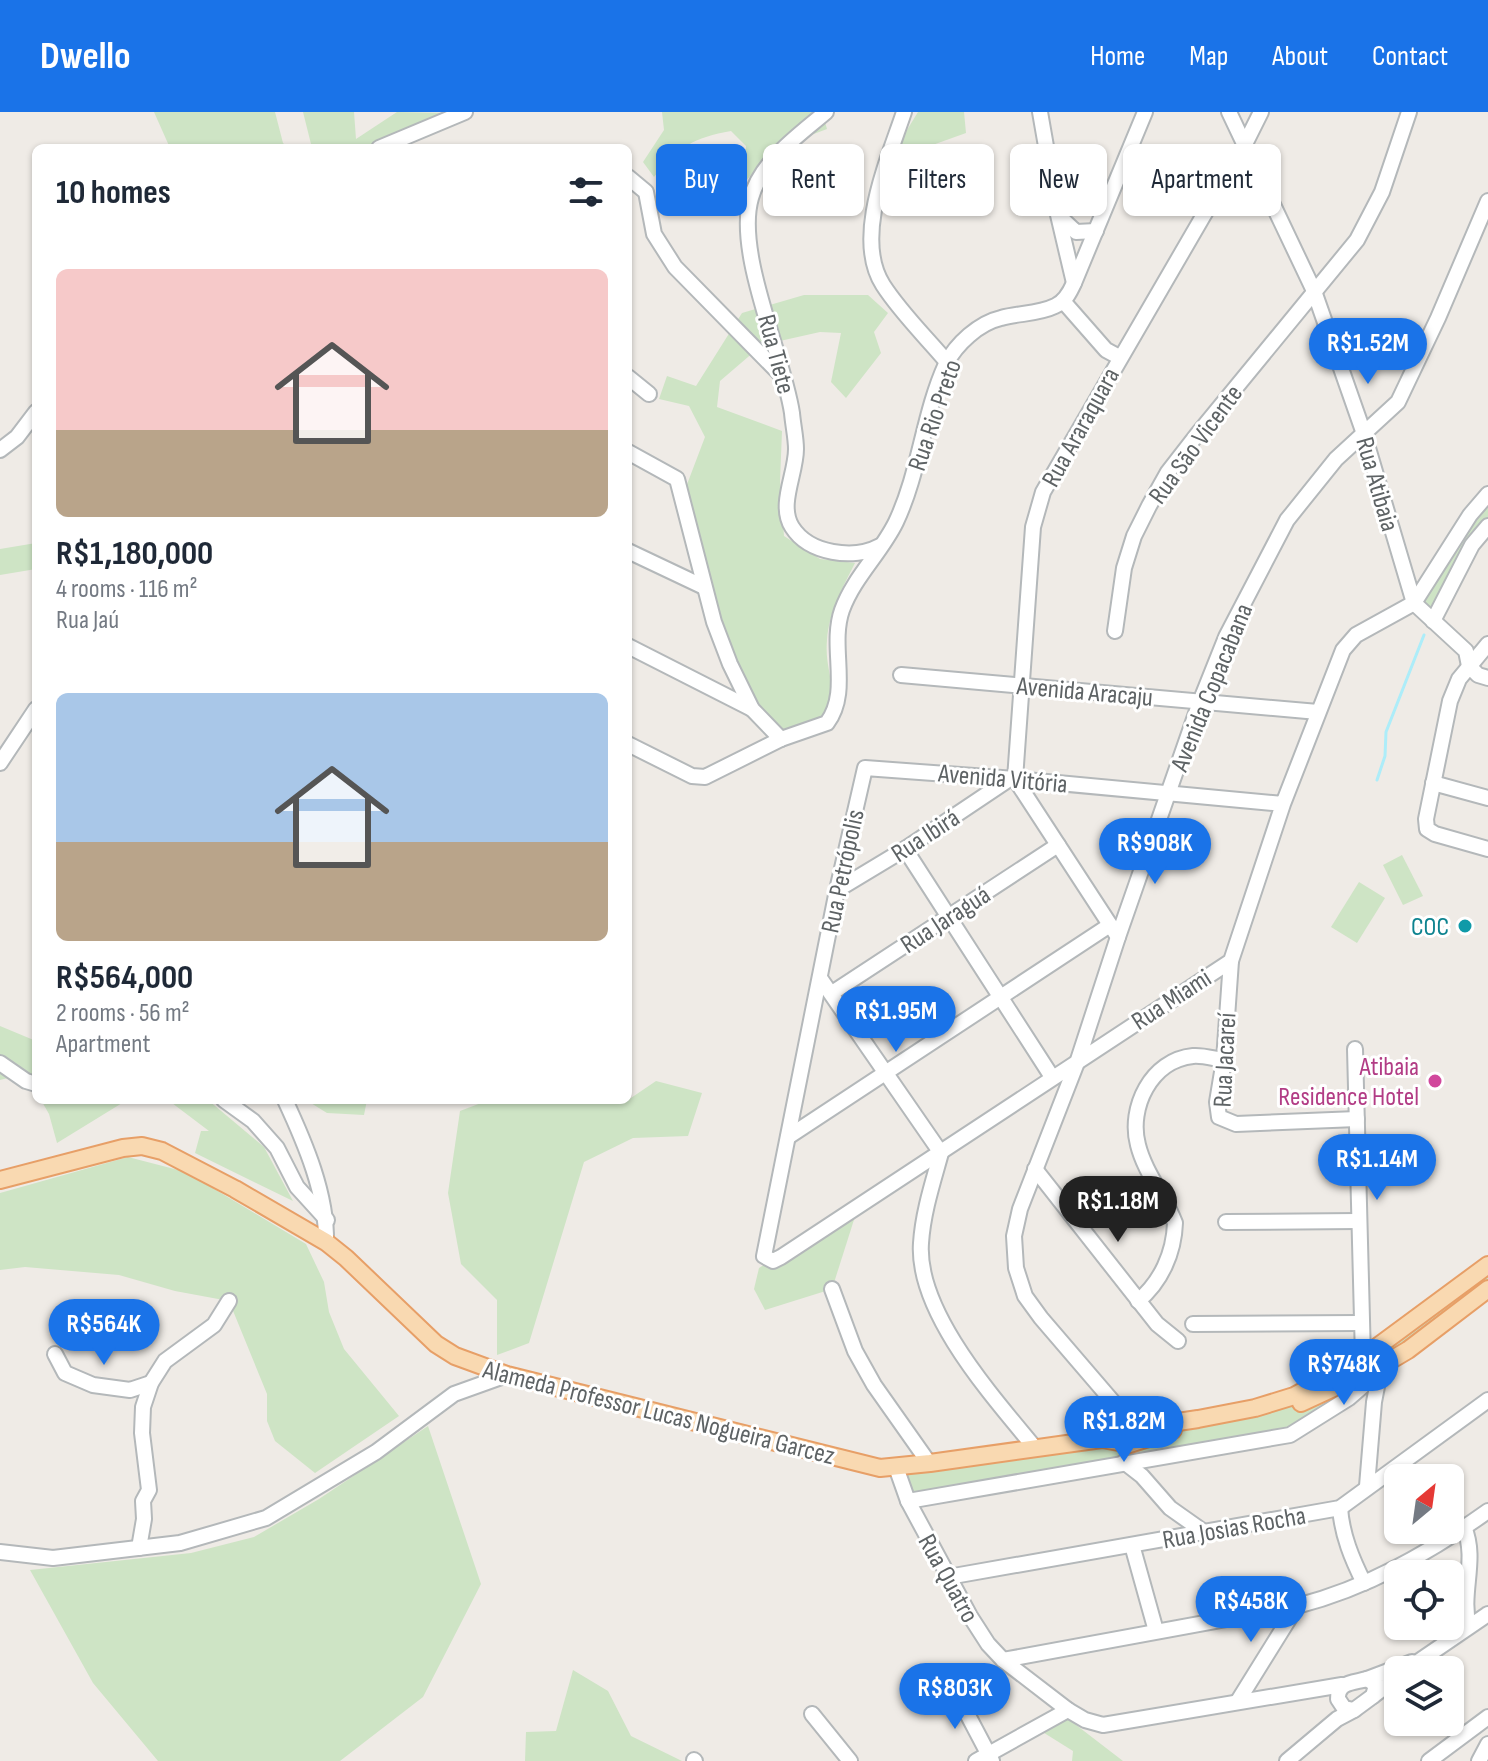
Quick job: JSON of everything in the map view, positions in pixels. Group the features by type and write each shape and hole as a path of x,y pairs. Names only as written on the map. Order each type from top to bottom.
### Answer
{"main road":[{"name":"Alameda Professor Lucas Nogueira Garcez","path":"0,1180 123,1148 142,1146 162,1151 326,1242 436,1344 455,1356 507,1375 874,1467 896,1467 1160,1433 1294,1406 1331,1391 1450,1317 1488,1289"},
{"name":"Alameda Professor Lucas Nogueira Garcez","path":"1128,1435 1158,1425 1255,1408 1370,1366 1391,1336 1488,1265"},
{"path":"1448,1294 1443,1309 1450,1317"}],"street":[{"path":"389,144 465,112"},
{"name":"Rua Tiete","path":"826,112 778,153 751,197 747,232 791,409 796,450 789,494 790,524 799,537 815,547 851,554 866,553 880,545"},
{"path":"904,112 874,206 872,256 882,283 947,362"},
{"path":"1040,112 1046,144"},
{"path":"1119,357 1106,350 1063,301 1074,283 1145,112"},
{"name":"Rua Atibaia","path":"1229,112 1245,144"},
{"name":"Rua Araraquara","path":"1245,144 1261,112"},
{"name":"Rua São Vicente","path":"1115,631 1124,568 1134,536 1168,472 1357,240 1382,192 1409,112"},
{"path":"632,180 646,192 654,234 675,267 783,377"},
{"name":"Avenida Copacabana","path":"1128,1435 1118,1407 1025,1296 1016,1268 1014,1236 1020,1209 1078,1060 1114,931 1226,637 1287,520 1313,485 1363,431 1398,402 1488,201"},
{"path":"1058,216 1074,283"},
{"path":"1059,216 1076,232 1096,231"},
{"name":"Rua Araraquara","path":"1013,778 1037,508 1119,357 1202,216"},
{"name":"Rua Atibaia","path":"1279,216 1314,291 1363,431 1414,603"},
{"name":"Rua Rio Preto","path":"781,739 827,723 836,706 837,631 842,611 863,570 895,525 947,362 963,341 980,327 999,318 1055,307 1063,301"},
{"path":"632,380 649,394"},
{"path":"0,450 32,421"},
{"path":"632,454 677,479 704,587 730,664 752,709 781,739 705,777 692,776 632,746"},
{"path":"1488,494 1470,515 1414,603 1466,651 1469,666 1478,675 1488,678"},
{"path":"1433,621 1472,545 1488,526"},
{"path":"632,553 704,587"},
{"name":"Rua Miami","path":"764,1256 773,1261 781,1257 1231,961 1283,804 1343,650 1356,635 1414,603"},
{"path":"1488,644 1459,679 1450,701 1426,819 1427,829 1435,834 1488,849"},
{"path":"632,648 752,709"},
{"name":"Avenida Aracaju","path":"901,675 1318,712"},
{"path":"0,763 32,715"},
{"name":"Avenida Vitória","path":"865,768 1013,778 1283,804"},
{"name":"Rua Petrópolis","path":"764,1256 837,890 865,768"},
{"path":"788,1137 1001,997 1114,931 1013,778"},
{"name":"Rua Ibirá","path":"837,890 1013,778"},
{"path":"1433,783 1488,798"},
{"name":"Rua Jaraguá","path":"832,993 1058,845"},
{"path":"905,849 1052,1077"},
{"name":"Rua Jacareí","path":"1231,961 1217,1109 1219,1117 1227,1122 1357,1119"},
{"path":"820,978 941,1153 921,1245 924,1275 953,1342 1035,1448"},
{"path":"1355,1049 1360,1323 1374,1402 1367,1486"},
{"path":"1138,1301 1152,1290 1160,1277 1175,1236 1175,1223 1138,1147 1135,1129 1138,1104 1152,1078 1172,1063 1193,1056 1224,1060"},
{"path":"0,1063 32,1083"},
{"path":"230,1104 253,1121 277,1148 297,1187 327,1220"},
{"path":"287,1104 313,1171 327,1220 326,1242"},
{"path":"1035,1169 1157,1324 1178,1341"},
{"path":"1226,1222 1358,1221"},
{"path":"832,1289 867,1374 929,1463"},
{"path":"139,1548 144,1519 143,1501 149,1490 142,1433 143,1407 151,1383 165,1361 214,1325 229,1301"},
{"path":"1193,1324 1360,1323"},
{"path":"55,1354 65,1373 93,1385 130,1390 151,1383"},
{"path":"908,1501 1290,1435 1324,1416 1359,1390 1370,1366"},
{"path":"0,1552 53,1558 180,1543 266,1518 376,1452 454,1394 507,1375"},
{"path":"1359,1390 1374,1402"},
{"path":"1324,1416 1331,1391"},
{"name":"Rua Josias Rocha","path":"948,1577 1340,1508 1488,1400"},
{"path":"1142,1476 1143,1465 1148,1458"},
{"path":"1124,1462 1142,1476 1170,1508 1204,1532"},
{"name":"Rua Quatro","path":"896,1467 908,1501 988,1644 1003,1660 1068,1710 1103,1725 1238,1701"},
{"path":"1170,1508 1181,1537"},
{"path":"1340,1508 1344,1535 1364,1583"},
{"path":"1469,1626 1465,1614 1471,1544 1464,1527 1488,1511"},
{"path":"1003,1660 1326,1599 1401,1567 1437,1544"},
{"path":"1132,1545 1156,1631"},
{"path":"1238,1701 1297,1606"},
{"path":"1262,1612 1278,1637"},
{"path":"1426,1656 1488,1614"},
{"path":"1287,1761 1337,1719 1344,1699 1367,1679 1384,1674"},
{"path":"1367,1679 1376,1685 1373,1696"},
{"path":"951,1683 985,1759 1068,1710"},
{"path":"1238,1701 1313,1691 1344,1699 1373,1696 1384,1688"},
{"path":"812,1714 850,1761"},
{"path":"1429,1761 1488,1717"},
{"path":"1479,1761 1488,1744"}],"green space":[{"path":"154,112 275,112 284,144 168,144"},
{"path":"303,112 354,112 356,139 397,112 451,113 376,144 311,144"},
{"path":"662,112 822,112 827,129 787,144 763,144 763,161 747,180 747,144 731,131 690,144 656,144 654,177 643,162 664,130"},
{"path":"918,112 964,112 966,133 935,144 898,144"},
{"path":"804,295 868,295 888,313 874,332 881,353 846,398 831,382 841,333 820,332 762,345 720,381 717,407 782,431 780,481 784,536 820,559 855,563 837,600 828,630 831,697 823,719 782,733 757,708 735,662 710,587 686,487 705,437 689,406 659,399 667,376 696,386 742,313"},
{"path":"1488,494 1488,526 1433,621 1414,603"},
{"path":"32,544 32,570 0,575 0,549"},
{"path":"1402,855 1423,896 1403,905 1383,865"},
{"path":"1359,882 1385,898 1357,943 1331,927"},
{"path":"0,1026 32,1039 32,1091 8,1078 0,1080"},
{"path":"656,1081 702,1093 688,1136 633,1138 584,1162 529,1343 497,1355 497,1300 461,1264 448,1193 460,1111 478,1104 632,1104 632,1097"},
{"path":"43,1104 120,1104 57,1143"},
{"path":"173,1104 213,1104 264,1147 293,1201 195,1153 201,1131 209,1131"},
{"path":"312,1104 366,1104 364,1115 327,1113"},
{"path":"128,1157 186,1172 306,1244 324,1282 329,1312 344,1349 399,1416 315,1473 275,1441 267,1421 267,1394 229,1301 175,1291 119,1275 25,1267 0,1270 0,1193"},
{"path":"859,1204 832,1289 765,1310 754,1289 759,1268"},
{"path":"1488,1272 1488,1294 1315,1424 909,1497 898,1469 1147,1436 1295,1405"},
{"path":"428,1426 481,1584 423,1697 340,1761 158,1761 93,1683 30,1570 191,1553 254,1537 319,1499"},
{"path":"573,1670 608,1691 631,1736 682,1761 525,1761 526,1732 556,1731"},
{"path":"1067,1718 1123,1761 1072,1761 1073,1751 1041,1731"}],"waterway":[{"path":"1377,780 1385,756 1386,732 1424,635"}],"place":[{"name":"COC","path":"1465,926"},
{"name":"Atibaia Residence Hotel","path":"1435,1081"}]}
